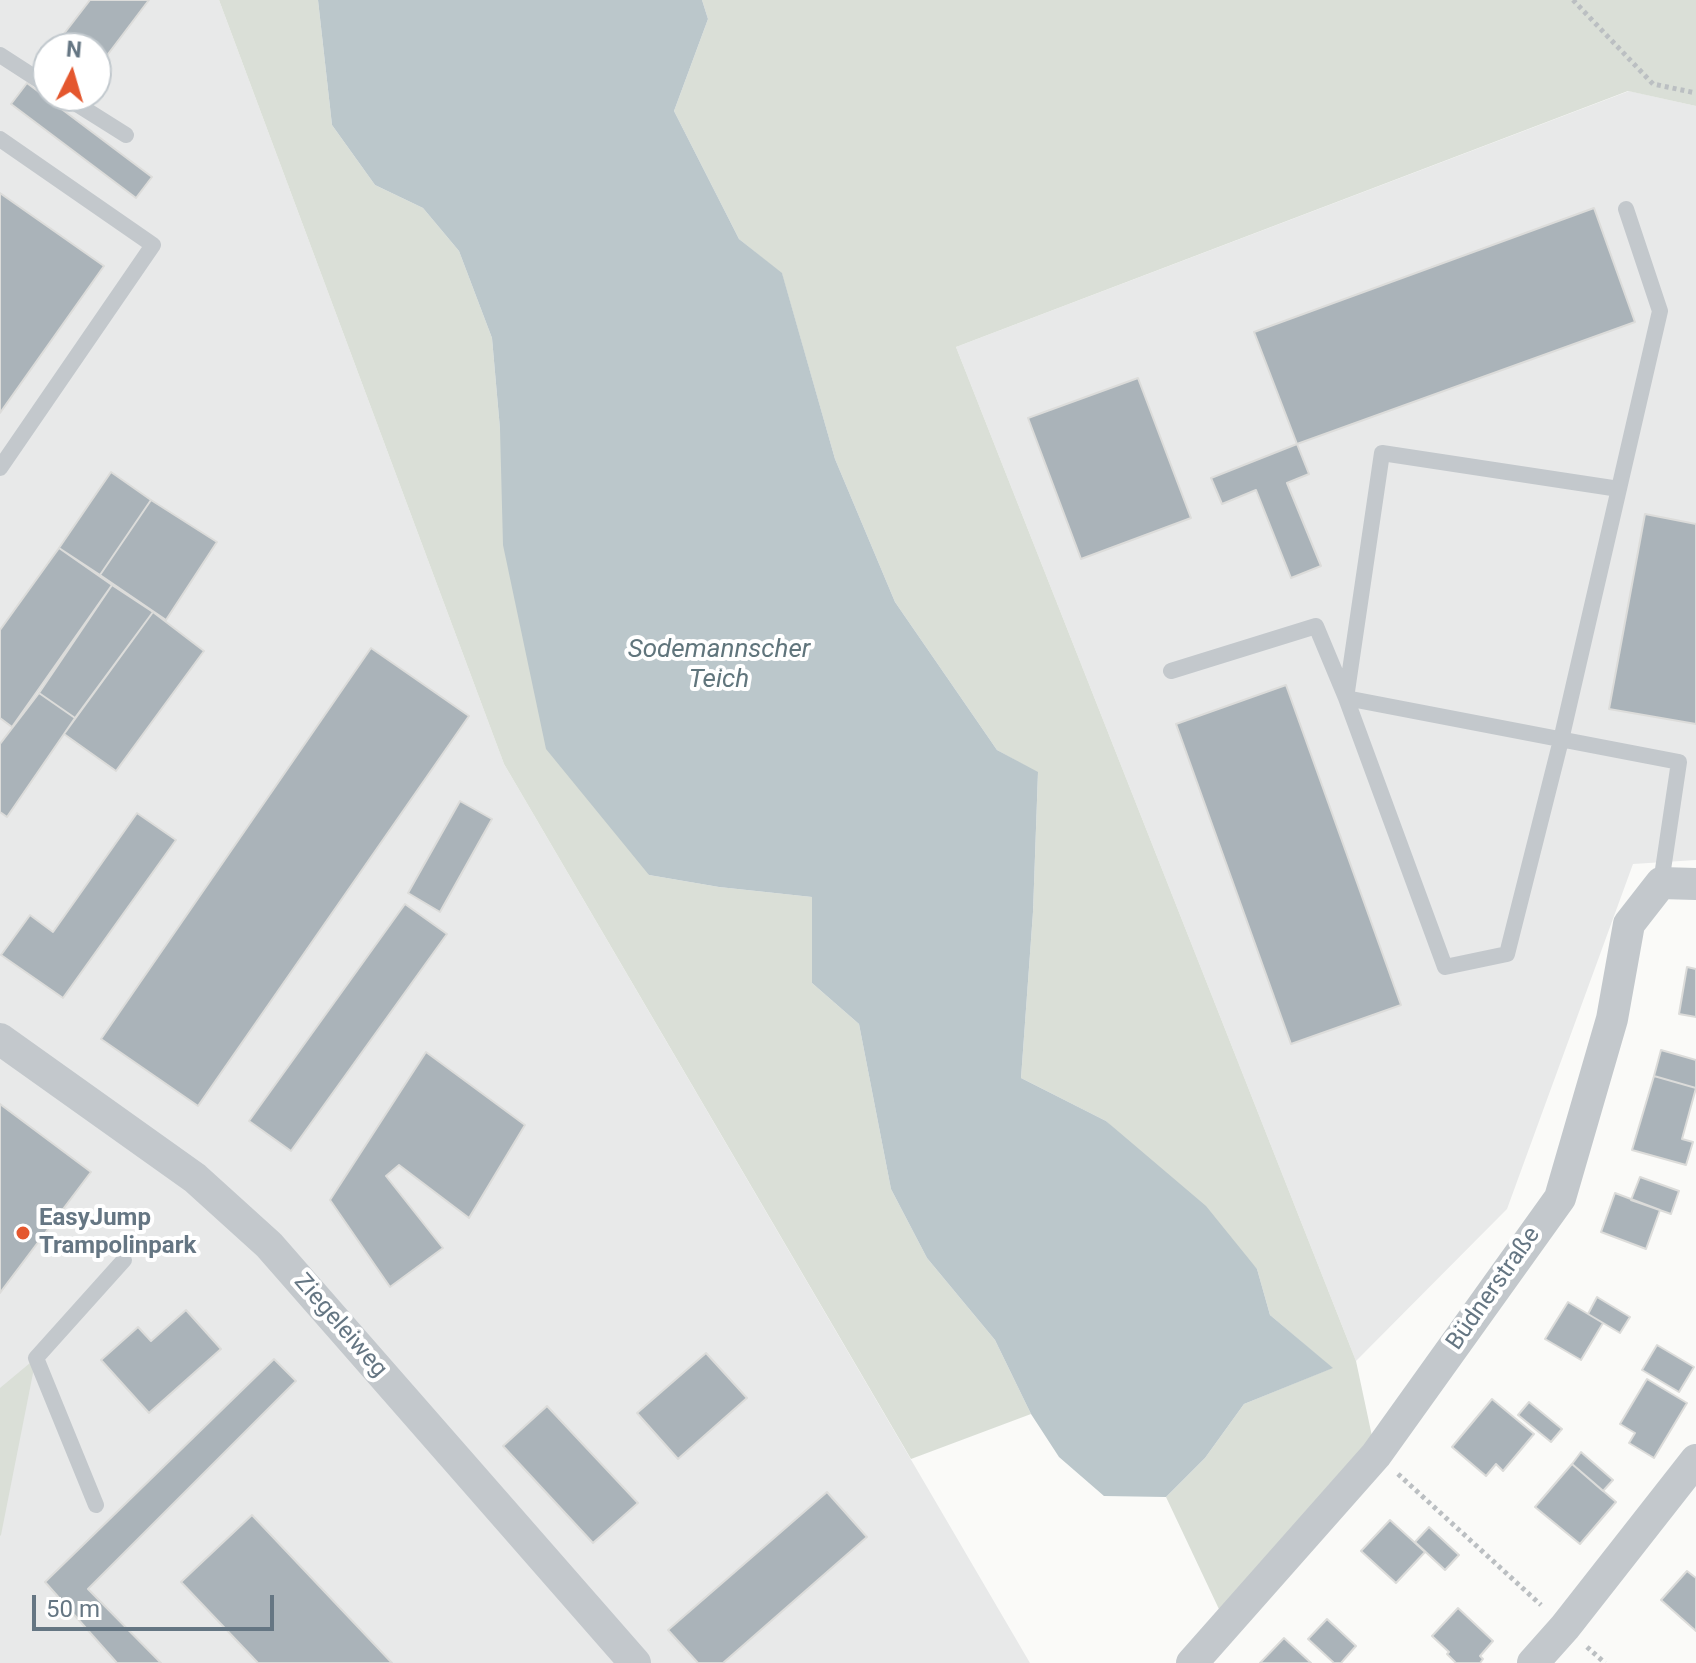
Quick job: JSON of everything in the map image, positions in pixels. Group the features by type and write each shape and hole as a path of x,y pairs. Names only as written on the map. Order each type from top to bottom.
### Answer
{"street":[{"path":"1661,883 1696,884"},
{"name":"Büdnerstraße","path":"1192,1663 1376,1455 1560,1198 1612,1019 1629,924 1661,883"},
{"name":"Ziegeleiweg","path":"0,1039 195,1178 269,1245 635,1663"},
{"path":"1533,1663 1565,1627 1696,1460"}],"lane":[{"path":"0,55 32,76"},
{"path":"89,112 126,135"},
{"path":"0,139 153,245 0,468"},
{"path":"1171,671 1316,626 1346,698 1445,967 1507,954 1561,740 1660,311 1626,209"},
{"path":"1346,698 1382,453 1619,489"},
{"path":"1346,698 1679,762 1661,883"},
{"path":"96,1505 36,1358 124,1260"}],"path":[{"path":"1573,0 1653,84 1696,93"},
{"path":"1376,1455 1605,1663"}],"shaded area":[{"path":"0,0 219,0 504,764 1030,1663 0,1663"},
{"path":"219,0 318,0 332,125 375,185 423,208 459,251 492,338 500,429 649,875 719,887 812,897 812,983 859,1024 891,1189 927,1258 995,1340 1031,1414 911,1459 504,764"},
{"path":"702,0 1696,0 1696,106 1628,91 956,347 1356,1361 1376,1455 1226,1624 1166,1497 1205,1458 1244,1404 1332,1368 1270,1315 1257,1269 1106,1121 1021,1078 1033,912 1038,773 997,750 895,602 835,459 782,274 739,239 674,111 708,19"},
{"path":"1629,91 1696,106 1696,860 1633,864 1507,1209 1356,1361 956,347"},
{"path":"36,1358 1,1535 0,1536 0,1388"}],"water":[{"name":"Sodemannscher Teich","path":"318,0 702,0 708,19 674,111 739,239 782,273 835,459 895,602 997,750 1038,772 1033,912 1021,1078 1106,1121 1206,1206 1257,1269 1270,1315 1333,1368 1244,1404 1205,1458 1166,1497 1104,1496 1059,1457 1031,1414 995,1340 927,1258 891,1189 859,1024 812,983 812,897 719,887 649,875 546,749 503,545 500,429 492,338 459,251 423,208 375,185 332,125"}],"building":[{"path":"90,0 149,0 112,49 112,32 65,32"},
{"path":"27,83 32,87 32,112 66,112 152,177 136,198 11,104"},
{"path":"0,193 104,266 0,413"},
{"path":"1594,208 1635,322 1297,444 1254,332"},
{"path":"1138,378 1191,518 1081,559 1028,418"},
{"path":"1297,444 1309,474 1287,483 1321,566 1291,578 1256,490 1222,504 1211,478"},
{"path":"111,472 151,500 100,575 59,548"},
{"path":"151,500 217,542 166,620 100,575"},
{"path":"1645,514 1696,524 1696,724 1609,709"},
{"path":"59,548 112,585 12,727 0,718 0,630"},
{"path":"112,585 153,612 75,718 39,693"},
{"path":"153,612 204,651 116,771 64,734"},
{"path":"371,648 469,716 198,1106 101,1039"},
{"path":"1286,685 1401,1005 1291,1044 1176,724"},
{"path":"39,693 75,718 7,817 0,812 0,744"},
{"path":"460,801 492,819 440,912 408,893"},
{"path":"137,813 176,840 63,998 1,955 30,915 53,932"},
{"path":"405,904 447,934 291,1151 249,1121"},
{"path":"1687,967 1696,969 1696,1017 1679,1014"},
{"path":"1661,1050 1696,1060 1696,1088 1654,1076"},
{"path":"426,1052 525,1125 469,1218 399,1165 386,1176 443,1248 390,1287 330,1200"},
{"path":"1654,1076 1696,1088 1682,1139 1693,1142 1686,1165 1632,1150"},
{"name":"EasyJump Trampolinpark","path":"0,1104 91,1172 0,1293"},
{"path":"1640,1177 1679,1191 1671,1214 1631,1200"},
{"path":"1615,1193 1660,1210 1646,1249 1601,1232"},
{"path":"1597,1297 1630,1317 1620,1333 1588,1314"},
{"path":"1568,1302 1603,1323 1581,1360 1545,1339"},
{"path":"186,1310 221,1349 149,1413 101,1360 138,1327 151,1341"},
{"path":"1657,1345 1694,1367 1679,1392 1642,1370"},
{"path":"706,1353 747,1398 678,1459 637,1413"},
{"path":"274,1359 296,1381 88,1589 161,1663 117,1663 45,1582"},
{"path":"1647,1379 1687,1403 1654,1458 1629,1443 1635,1433 1620,1424"},
{"path":"1492,1399 1534,1434 1503,1471 1496,1464 1486,1476 1452,1447"},
{"path":"1529,1402 1562,1429 1551,1442 1518,1415"},
{"path":"547,1406 638,1503 593,1543 503,1446"},
{"path":"1581,1452 1613,1480 1603,1491 1572,1464"},
{"path":"1572,1464 1616,1502 1580,1544 1535,1507"},
{"path":"827,1492 867,1537 723,1663 698,1663 668,1630"},
{"path":"252,1515 392,1663 258,1663 181,1582"},
{"path":"1390,1520 1425,1552 1396,1583 1361,1551"},
{"path":"1429,1527 1459,1555 1445,1570 1415,1542"},
{"path":"1687,1571 1696,1578 1696,1631 1661,1600"},
{"path":"1458,1608 1493,1641 1480,1656 1483,1659 1480,1663 1456,1663 1432,1636"},
{"path":"1327,1619 1356,1646 1341,1663 1334,1663 1308,1639"},
{"path":"1284,1638 1311,1663 1260,1663"}],"place":[{"name":"EasyJump Trampolinpark","path":"23,1233"}]}
